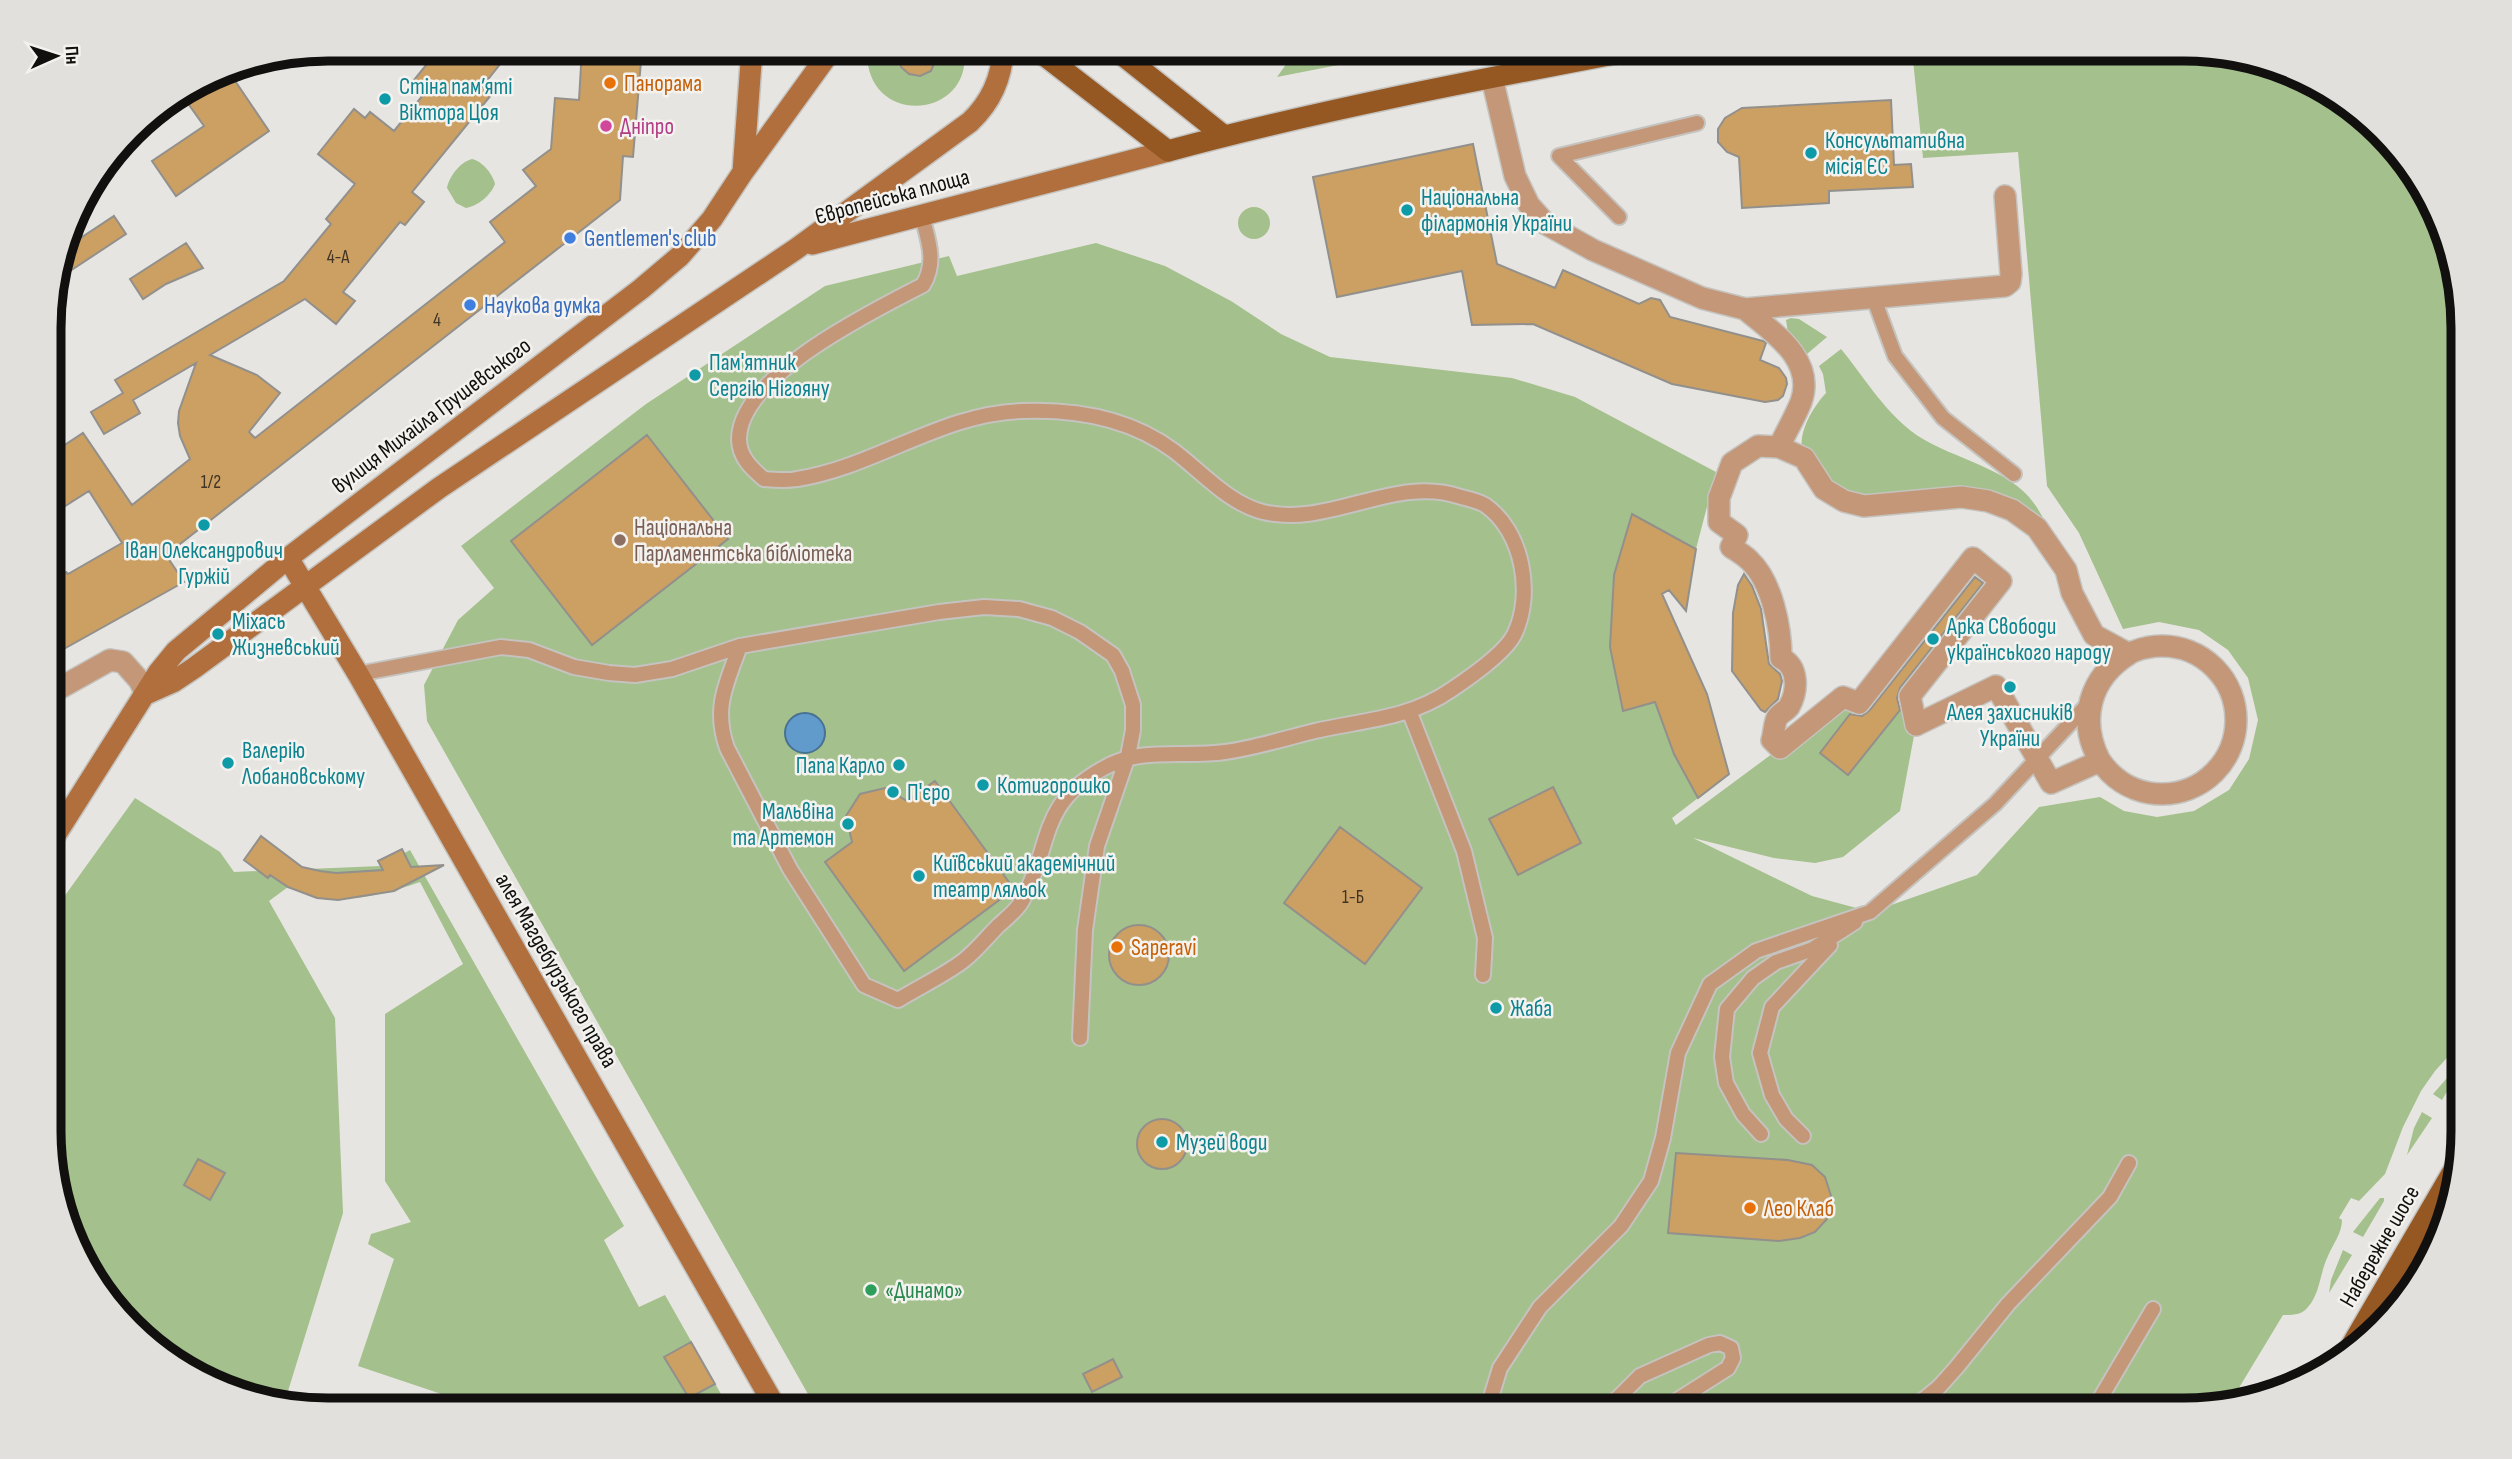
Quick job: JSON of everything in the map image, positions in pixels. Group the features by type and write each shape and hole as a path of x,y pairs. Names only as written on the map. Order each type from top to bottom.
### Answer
{"main road":[{"path":"743,172 751,61"},
{"path":"743,172 823,61"},
{"name":"Європейська площа","path":"796,249 970,122 992,96 1003,61"},
{"path":"1052,61 1168,151 1224,136 1579,61"},
{"path":"1130,61 1224,136"},
{"name":"Європейська площа","path":"796,249 1168,151"},
{"name":"вулиця Михайла Грушевського","path":"61,826 176,651 288,558 641,289 680,256 712,219 743,172"},
{"path":"146,694 173,682 194,668 439,488 796,249"},
{"name":"алея Магдебурзького права","path":"288,558 358,674 771,1398"},
{"name":"Набережне шосе","path":"2361,1330 2446,1184"}],"street":[{"path":"1492,78 1515,176 1529,205 1546,224 1593,250 1702,298 1745,309 2005,286 2010,282 2011,274 2005,196"},
{"path":"1745,309 1787,346 1799,362 1803,374 1801,401 1779,447"},
{"path":"1758,446 1779,447 1804,458 1824,489 1844,501 1864,506 1961,497 1988,501 2012,510 2037,528 2066,570 2072,593 2094,635 2129,654 2117,661 2105,674 2093,697 2088,719 2090,736 2100,761 2051,783 1996,686 1916,725 1910,696 2001,581 1973,558 1859,703 1843,697 1780,748 1772,740 1777,718 1787,710 1793,695 1794,674 1787,661 1781,658 1781,635 1775,608 1764,584 1751,560 1731,547 1737,535 1719,522 1719,498 1732,463 1758,446"},
{"path":"2093,697 2090,736 2100,760 2116,779 2137,790 2161,795 2185,791 2207,780 2224,762 2234,740 2237,715 2231,692 2218,671 2199,656 2176,647 2152,647 2129,654 2105,674"},
{"path":"61,687 110,660 123,662 139,680 146,694"}],"lane":[{"path":"1619,217 1559,156 1697,123"},
{"path":"740,646 720,713 720,729 727,748 790,869 864,985 898,1000 963,961 1020,904 1052,817 1064,797 1104,768 1128,756 1226,752 1410,713 1450,691 1500,652 1514,636 1524,597 1522,568 1513,542 1500,520 1483,504 1449,492 1419,490 1332,510 1298,515 1268,513 1243,506 1170,447 1129,426 1087,414 1017,410 949,425 829,472 794,480 764,479 746,463 739,440 747,411 764,388 794,362 850,323 923,285 930,274 932,260 922,216"},
{"path":"1874,299 1895,356 1943,418 2014,474"},
{"path":"358,674 501,647 529,650 574,667 635,675 671,669 740,646 939,612 984,607 1018,609 1052,618 1080,632 1113,655 1122,671 1133,705 1133,730 1128,756 1097,846 1085,930 1080,1038"},
{"path":"1761,1134 1743,1114 1726,1083 1722,1057 1727,1009 1753,978 1776,962 1813,949 1847,924 1871,912 1995,804 2093,697"},
{"path":"1410,713 1464,851 1485,938 1483,975"},
{"path":"1803,1136 1786,1119 1772,1096 1760,1053 1772,1007 1847,924"},
{"path":"1491,1398 1500,1368 1540,1307 1621,1226 1651,1181 1663,1138 1678,1053 1710,984 1756,951 1847,924"},
{"path":"1924,1398 1956,1368 2008,1304 2110,1197 2129,1163"},
{"path":"2100,1398 2153,1309"},
{"path":"1618,1398 1640,1376 1709,1345 1720,1343 1731,1348 1733,1358 1728,1368 1681,1398"}],"green space":[{"path":"869,61 964,61 963,73 953,90 937,101 918,106 899,103 882,93 871,75"},
{"path":"1292,61 1359,61 1277,77 1287,63"},
{"path":"1913,61 2183,61 2236,66 2269,75 2302,89 2332,106 2360,128 2406,180 2423,210 2442,259 2451,329 2451,1053 2421,1091 2403,1127 2385,1174 2359,1201 2351,1198 2339,1218 2342,1220 2341,1229 2325,1262 2312,1302 2300,1313 2283,1315 2236,1393 2183,1398 810,1398 427,721 424,685 458,620 494,588 461,546 646,404 825,286 949,256 957,276 1096,243 1165,266 1231,301 1281,334 1330,357 1512,378 1575,397 1716,472 1696,549 1633,515 1614,575 1610,647 1623,710 1655,702 1674,754 1698,798 1672,818 1676,825 1780,748 1843,697 1859,703 1820,753 1848,775 1910,696 1916,725 1900,811 1843,857 1815,863 1774,858 1693,838 1812,896 1871,912 1977,875 2039,807 2100,797 2124,811 2157,817 2194,811 2229,790 2249,759 2258,720 2248,678 2228,650 2199,630 2159,622 2123,629 2079,533 2047,486 2018,152 1923,158"},
{"path":"472,159 486,168 495,184 484,199 466,208 456,203 447,188 456,171 463,163"},
{"path":"1254,207 1265,212 1270,223 1265,234 1254,239 1243,234 1238,223 1243,212"},
{"path":"1799,319 1827,337 1807,354 1788,333 1786,320"},
{"path":"1841,349 1882,402 1911,431 2017,486 2037,508 2055,544 1988,501 1844,501 1810,466 1802,443 1810,415 1826,393 1819,366"},
{"path":"135,798 220,852 234,872 381,866 410,850 624,1226 604,1240 639,1307 665,1295 723,1398 453,1398 358,1366 394,1259 368,1244 371,1234 411,1222 385,1181 385,1014 463,964 420,882 354,898 322,897 288,887 269,901 335,1018 343,1213 287,1394 259,1389 226,1377 195,1362 166,1343 128,1307 106,1279 89,1249 70,1200 61,1130 61,901"},
{"path":"2451,1074 2451,1085 2442,1100 2433,1094"},
{"path":"2422,1112 2432,1118 2407,1155 2414,1128"},
{"path":"2380,1198 2384,1198 2384,1201 2363,1237 2353,1232"},
{"path":"2343,1250 2352,1255 2329,1293 2331,1280"}],"water":[{"path":"805,713 819,719 825,733 819,747 805,753 791,747 785,733 791,719"}],"building":[{"path":"423,61 503,61 482,87 492,94 412,192 424,202 405,225 400,222 343,292 355,301 336,324 305,299 210,355 257,375 280,393 249,432 255,438 505,242 490,222 536,186 523,170 551,149 555,98 579,100 581,61 641,61 633,157 623,156 620,200 166,555 184,582 61,650 61,575 66,572 68,574 122,543 89,491 61,509 61,447 83,433 132,505 190,459 180,436 178,423 179,411 196,363 133,400 140,413 104,434 91,412 123,393 115,380 284,281 331,224 326,219 355,184 318,154 354,109 365,118 370,112 394,131 428,89 414,80 427,64"},
{"path":"900,61 935,61 931,71 920,76 909,74 901,67"},
{"path":"234,79 269,131 176,196 152,161 204,126 187,102"},
{"name":"Консультативна місія ЄС","path":"1891,100 1894,165 1911,164 1913,187 1829,191 1829,203 1742,208 1739,157 1727,152 1718,142 1718,129 1725,118 1742,108"},
{"path":"1473,144 1497,264 1555,288 1563,270 1639,304 1651,298 1660,300 1670,317 1763,341 1766,343 1760,360 1779,368 1786,378 1783,396 1778,400 1765,402 1672,384 1533,324 1472,325 1462,271 1337,297 1313,177"},
{"path":"114,216 126,234 67,273 79,233 82,237"},
{"path":"186,243 203,268 166,284 143,299 130,279"},
{"name":"Національна Парламентська бібліотека","path":"647,435 728,539 592,645 511,541"},
{"path":"1632,514 1696,549 1686,611 1669,590 1662,594 1707,694 1729,774 1698,798 1674,754 1655,702 1623,711 1610,647 1614,575"},
{"path":"1744,574 1761,609 1769,664 1780,674 1782,681 1778,699 1765,712 1732,671 1733,613 1738,585"},
{"path":"1975,577 1983,583 1900,688 1897,698 1900,710 1848,775 1820,753 1850,714 1862,716 1869,711"},
{"name":"Київський академічний театр ляльок","path":"935,781 1014,889 904,971 825,862 852,842 846,816 860,794 885,788 907,801"},
{"path":"1553,787 1581,843 1518,875 1489,819"},
{"path":"1340,827 1422,888 1365,964 1284,903"},
{"path":"261,836 302,867 320,871 336,873 383,870 378,861 402,849 411,867 444,865 394,891 338,900 317,898 288,887 270,875 268,878 244,860"},
{"path":"1133,925 1145,925 1164,938 1169,955 1167,967 1156,980 1145,985 1133,985 1114,972 1109,961 1109,949 1122,930"},
{"name":"Музей води","path":"1162,1119 1179,1127 1187,1144 1179,1161 1162,1169 1145,1161 1137,1144 1145,1127"},
{"name":"Лео Клаб","path":"1676,1153 1788,1160 1812,1165 1825,1177 1831,1196 1827,1219 1815,1232 1800,1238 1779,1241 1668,1233"},
{"path":"198,1159 225,1173 210,1200 184,1185"},
{"path":"691,1342 715,1384 689,1398 664,1357"},
{"path":"1113,1359 1122,1377 1092,1392 1083,1374"}],"place":[{"name":"Панорама","path":"610,83"},
{"name":"Стіна пам’яті Віктора Цоя","path":"385,99"},
{"name":"Дніпро","path":"606,126"},
{"name":"Консультативна місія ЄС","path":"1811,153"},
{"name":"Національна філармонія України","path":"1407,210"},
{"name":"Gentlemen's club","path":"570,238"},
{"name":"Наукова думка","path":"470,305"},
{"name":"Пам'ятник Сергію Нігояну","path":"695,375"},
{"name":"Іван Олександрович Гуржій","path":"204,525"},
{"name":"Національна Парламентська бібліотека","path":"620,540"},
{"name":"Міхась Жизневський","path":"218,634"},
{"name":"Арка Свободи українського народу","path":"1933,639"},
{"name":"Алея захисників України","path":"2010,687"},
{"name":"Валерію Лобановському","path":"228,763"},
{"name":"Папа Карло","path":"899,765"},
{"name":"Котигорошко","path":"983,785"},
{"name":"П'єро","path":"893,792"},
{"name":"Мальвіна та Артемон","path":"848,824"},
{"name":"Київський академічний театр ляльок","path":"919,876"},
{"name":"Saperavi","path":"1117,947"},
{"name":"Жаба","path":"1496,1008"},
{"name":"Музей води","path":"1162,1142"},
{"name":"Лео Клаб","path":"1750,1208"},
{"name":"«Динамо»","path":"871,1290"}]}
